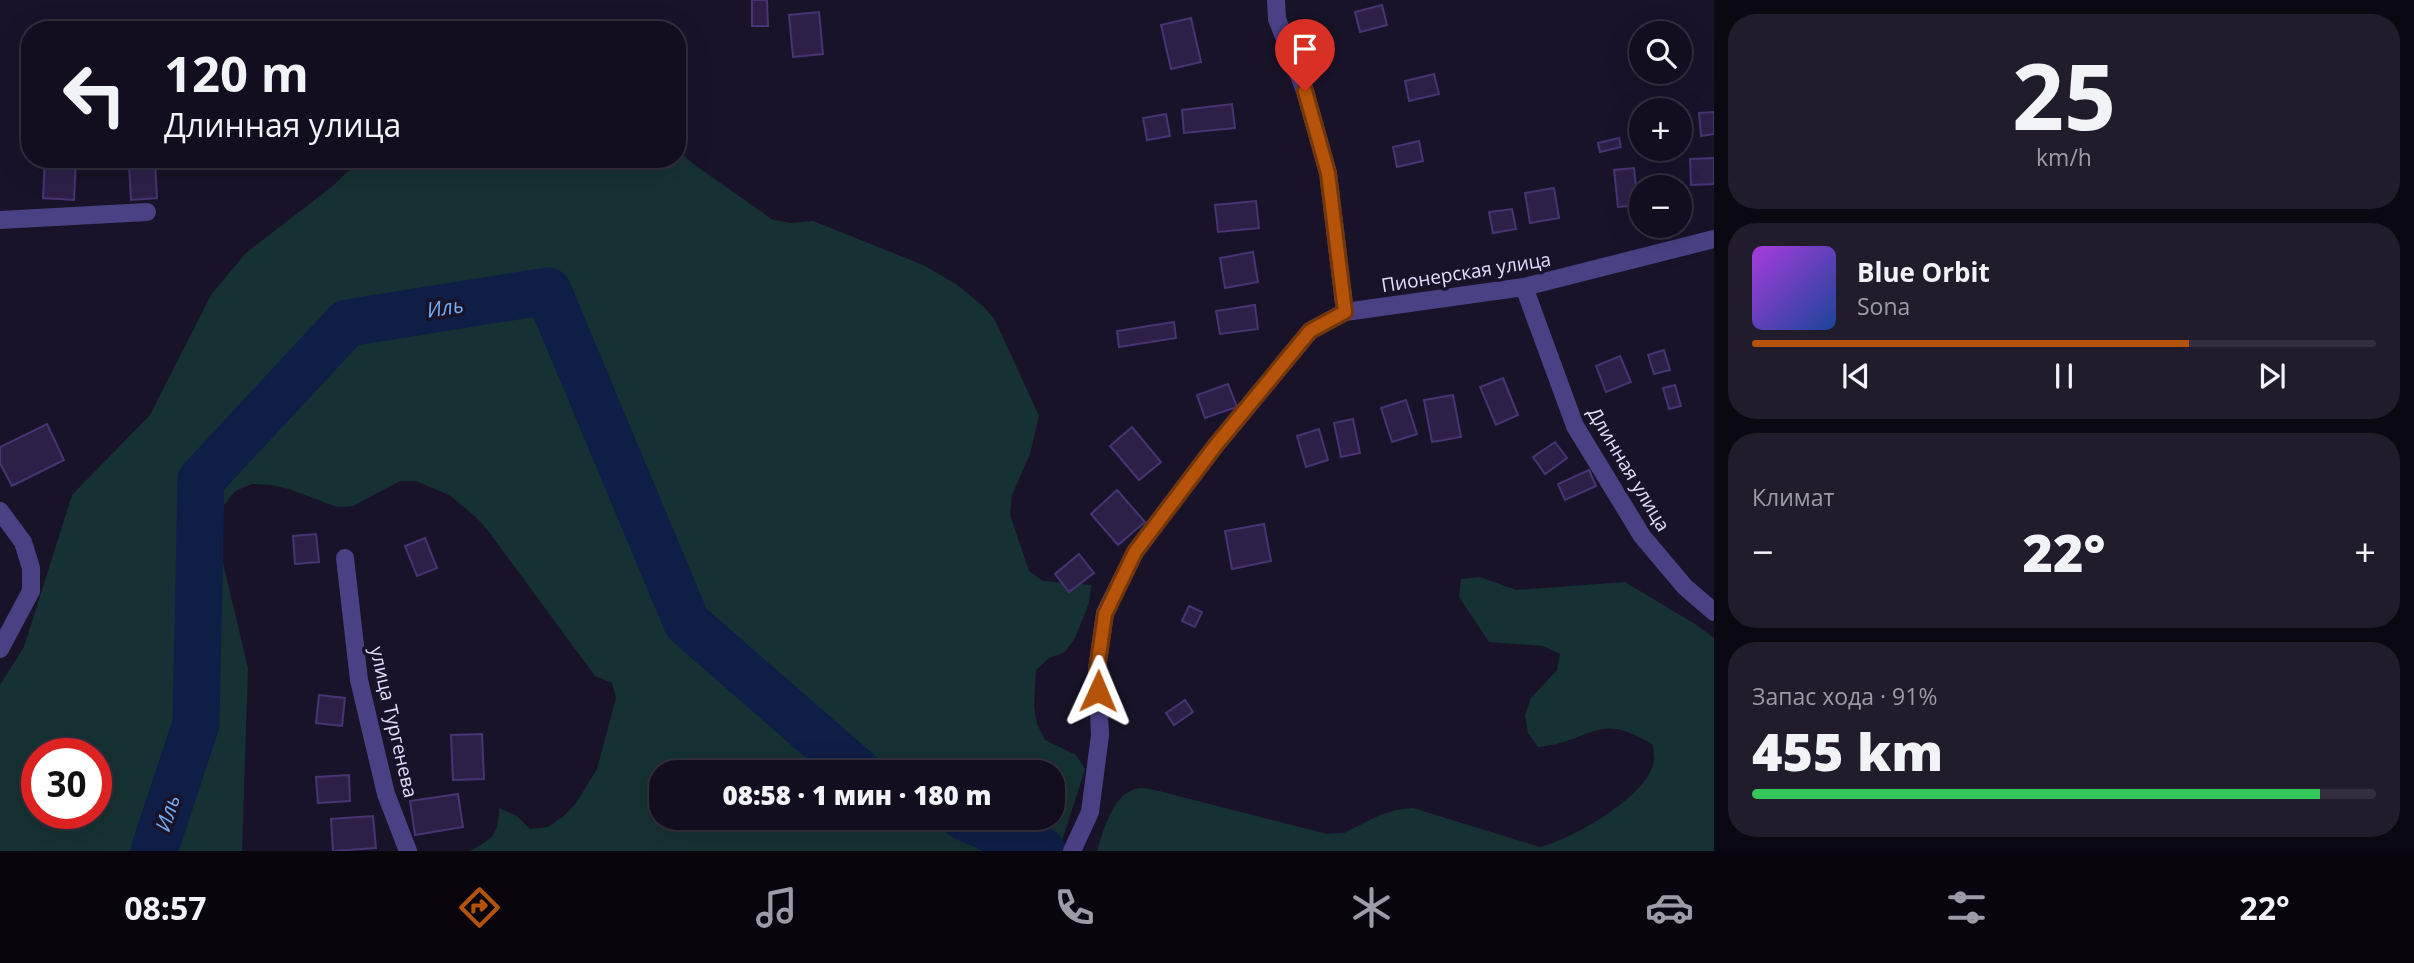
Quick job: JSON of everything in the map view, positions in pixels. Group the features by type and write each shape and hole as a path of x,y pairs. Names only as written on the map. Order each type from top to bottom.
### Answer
{"street":[{"path":"1072,851 1090,812 1100,735 1097,669 1105,614 1135,552 1216,445 1310,331 1345,312 1328,173 1305,91 1278,19 1276,0"},
{"path":"0,220 147,212"},
{"name":"Пионерская улица","path":"1345,312 1524,287 1714,239"},
{"name":"Длинная улица","path":"1524,287 1575,426 1642,536 1685,587 1714,612"},
{"path":"0,511 23,542 31,568 31,591 0,649"},
{"name":"улица Тургенева","path":"345,558 359,680 386,794 408,851"}],"green space":[{"path":"686,157 773,220 792,223 813,221 923,265 956,284 984,307 995,320 1039,416 1030,454 1012,495 1010,515 1029,571 1043,581 1091,585 1089,603 1075,638 1065,652 1049,658 1036,670 1034,706 1037,724 1045,740 1076,755 1085,769 1063,838 1057,851 470,851 493,835 498,824 499,808 517,816 530,829 548,827 564,816 576,803 597,769 616,698 612,683 595,676 476,517 449,495 416,481 400,481 353,506 337,507 289,489 252,484 235,491 224,505 217,538 248,668 242,851 0,851 0,685 24,647 72,495 150,415 211,295 246,253 354,168 686,168"},
{"path":"1480,577 1516,590 1625,582 1714,638 1714,851 1097,851 1117,803 1131,790 1141,788 1327,834 1344,833 1380,815 1413,808 1540,847 1589,826 1624,802 1649,775 1654,761 1653,745 1619,729 1606,728 1571,740 1538,747 1528,733 1525,715 1531,698 1557,670 1560,654 1543,646 1489,642 1459,597 1461,579"}],"building":[{"path":"752,0 767,0 768,26 752,26"},
{"path":"1382,5 1387,25 1360,32 1355,12"},
{"path":"819,12 823,54 793,57 789,15"},
{"path":"1191,18 1201,62 1171,69 1161,25"},
{"path":"1434,74 1439,94 1409,101 1405,81"},
{"path":"1232,104 1235,128 1184,133 1182,110"},
{"path":"1714,112 1714,134 1701,136 1699,113"},
{"path":"1166,114 1170,136 1147,140 1143,118"},
{"path":"1619,138 1621,147 1600,152 1598,143"},
{"path":"1419,141 1423,161 1397,167 1393,147"},
{"path":"1714,158 1714,184 1692,185 1692,159"},
{"path":"45,168 76,168 74,200 43,198"},
{"path":"129,168 155,168 157,198 131,200"},
{"path":"1634,168 1635,175 1629,175 1629,206 1618,207 1614,170"},
{"path":"1554,188 1559,218 1530,223 1525,193"},
{"path":"1256,201 1259,228 1218,232 1215,205"},
{"path":"1512,209 1516,229 1493,233 1489,212"},
{"path":"1253,252 1258,282 1225,288 1220,258"},
{"path":"1255,305 1258,329 1220,334 1216,311"},
{"path":"1174,322 1176,338 1119,347 1117,331"},
{"path":"1664,350 1670,370 1654,374 1648,355"},
{"path":"1620,356 1631,382 1606,392 1596,366"},
{"path":"1503,378 1518,415 1496,425 1480,387"},
{"path":"1228,384 1237,407 1205,418 1197,395"},
{"path":"1675,385 1681,406 1669,409 1663,388"},
{"path":"1453,395 1461,437 1432,442 1424,400"},
{"path":"1406,400 1417,434 1392,442 1381,408"},
{"path":"1353,419 1360,453 1341,457 1334,423"},
{"path":"47,424 64,460 12,486 0,463 0,447"},
{"path":"1132,427 1161,462 1139,480 1110,446"},
{"path":"1319,429 1328,460 1306,467 1297,436"},
{"path":"1555,442 1567,458 1545,474 1533,457"},
{"path":"1589,470 1596,486 1565,500 1558,484"},
{"path":"1117,490 1145,522 1118,545 1091,514"},
{"path":"1264,524 1271,561 1232,569 1225,531"},
{"path":"316,534 319,562 295,564 293,536"},
{"path":"425,538 437,568 417,576 405,546"},
{"path":"1079,554 1094,573 1069,592 1055,574"},
{"path":"1189,606 1202,612 1195,627 1182,621"},
{"path":"319,695 345,698 342,726 316,723"},
{"path":"1185,700 1193,712 1174,725 1166,713"},
{"path":"482,734 484,779 453,780 451,735"},
{"path":"349,775 350,801 318,803 316,777"},
{"path":"458,794 463,827 415,835 410,801"},
{"path":"373,816 376,848 333,851 331,819"}],"waterway":[{"name":"Иль","path":"154,851 196,724 201,480 347,323 548,291 687,623 844,760"},
{"name":"Иль","path":"994,830 1042,851"}],"route":[{"path":"1098,691 1097,669 1105,614 1135,552 1216,445 1310,331 1345,312 1328,173 1305,91"}]}
